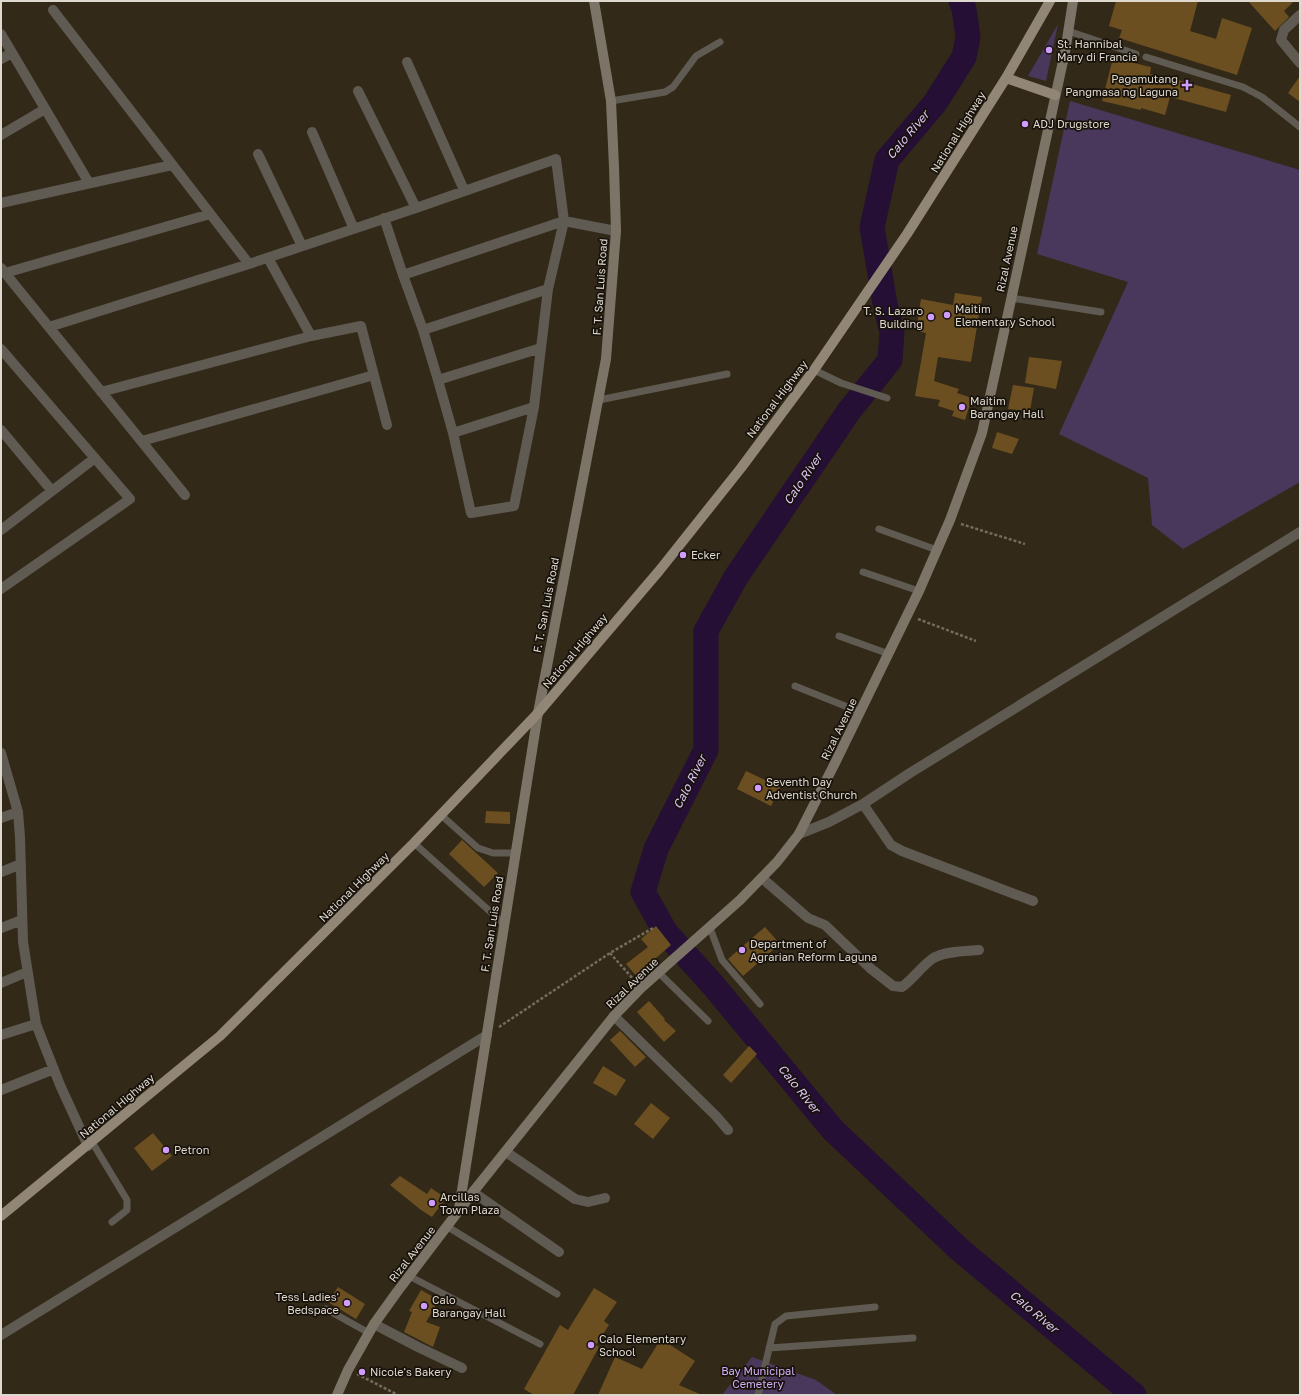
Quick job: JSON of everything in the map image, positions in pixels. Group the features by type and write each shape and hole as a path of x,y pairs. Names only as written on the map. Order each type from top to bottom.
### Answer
{"main road":[{"name":"F. T. San Luis Road","path":"459,1211 538,713 606,359 616,231 611,100 594,1"},
{"name":"National Highway","path":"1,1216 220,1036 414,843 538,713 659,571 741,468 814,370 907,234 1006,78 1050,1"},
{"name":"Rizal Avenue","path":"337,1395 348,1370 374,1324 473,1192 506,1152 568,1071 614,1016 641,988 710,928 762,878 799,834 919,591 950,520 982,432 1065,52 1073,1"},
{"path":"1006,78 1055,95"}],"street":[{"path":"53,10 249,264"},
{"path":"1300,15 1284,30 1281,40 1300,63"},
{"path":"1,34 89,183"},
{"path":"1,59 12,52"},
{"path":"407,62 464,190"},
{"path":"358,91 416,208"},
{"path":"1,135 45,109"},
{"path":"312,132 354,229"},
{"path":"258,154 302,246"},
{"path":"49,327 268,258 384,218 416,208 556,159 564,221 548,289 534,407 514,506 471,513 453,433 438,380 423,330 402,275 384,218"},
{"path":"1,203 172,165"},
{"path":"185,495 3,270 210,214"},
{"path":"402,275 564,221 616,231"},
{"path":"268,258 311,336"},
{"path":"423,330 548,289"},
{"path":"101,392 311,336 362,326 387,425"},
{"path":"438,380 541,348"},
{"path":"1,349 130,499 1,589"},
{"path":"142,441 374,375"},
{"path":"453,433 534,407"},
{"path":"1,430 52,491"},
{"path":"1,530 95,458"},
{"path":"799,834 829,822 863,804 910,772 1300,532"},
{"path":"2,757 18,812 21,864 22,942 36,1024 54,1069 90,1144"},
{"path":"863,804 891,845 896,848 1033,901"},
{"path":"1,818 18,812"},
{"path":"1,872 21,864"},
{"path":"762,878 808,918 825,925 870,968 893,986 902,987 933,958 952,952 979,950"},
{"path":"1,928 22,920"},
{"path":"1,983 27,972"},
{"path":"614,1016 716,1116 728,1130"},
{"path":"1,1035 36,1024"},
{"path":"1,1335 487,1035"},
{"path":"1,1090 54,1069"},
{"path":"506,1152 575,1199 588,1202 605,1198"},
{"path":"473,1192 558,1252"},
{"path":"374,1324 462,1368"}],"lane":[{"path":"1068,31 1136,54"},
{"path":"611,100 665,92 673,86 696,56 720,42"},
{"path":"1146,57 1243,87 1262,97 1300,127"},
{"path":"1011,298 1101,312"},
{"path":"814,370 841,383 887,398"},
{"path":"599,400 727,374"},
{"path":"879,529 937,550"},
{"path":"863,572 919,591"},
{"path":"839,636 888,654"},
{"path":"795,686 860,712"},
{"path":"441,815 478,848 493,853 515,853"},
{"path":"414,843 504,924"},
{"path":"710,928 722,960 760,1004"},
{"path":"659,973 708,1021"},
{"path":"90,1144 128,1200 127,1210 112,1222"},
{"path":"448,1227 557,1294"},
{"path":"409,1276 540,1344"},
{"path":"758,1395 775,1324 786,1316 875,1307"},
{"path":"326,1309 369,1333"},
{"path":"769,1348 913,1338"}],"path":[{"path":"950,520 1025,544"},
{"path":"908,615 976,641"},
{"path":"487,1035 610,953 653,928"},
{"path":"610,953 641,988"},
{"path":"348,1370 398,1395"}],"green space":[{"path":"1058,24 1046,81 1028,76"},
{"path":"1070,101 1300,170 1300,482 1183,549 1152,525 1148,478 1059,434 1128,282 1037,254"},
{"name":"Bay Municipal Cemetery","path":"752,1357 816,1380 837,1395 722,1395"}],"building":[{"path":"1116,1 1198,1 1190,31 1216,39 1222,18 1252,28 1237,75 1119,38 1122,30 1109,26"},
{"path":"1248,1 1294,1 1284,11 1289,17 1275,31"},
{"path":"1113,58 1151,67 1150,74 1178,80 1231,95 1226,112 1170,97 1165,115 1141,108 1141,110 1102,101"},
{"path":"1300,76 1300,102 1288,93"},
{"path":"955,293 982,297 971,362 938,357 934,381 959,389 957,393 972,398 965,420 952,416 954,411 938,406 940,400 915,396 926,333 916,331 921,299 953,305"},
{"path":"1029,357 1062,361 1056,389 1025,383"},
{"path":"1013,385 1034,388 1030,411 1008,409"},
{"path":"997,432 1019,439 1012,454 992,448"},
{"name":"Seventh Day Adventist Church","path":"746,771 780,787 771,806 737,789"},
{"path":"486,811 510,812 510,824 485,823"},
{"path":"462,840 498,873 484,887 449,854"},
{"path":"656,926 671,945 649,964 653,968 639,979 626,964 648,947 641,939"},
{"path":"765,927 780,944 743,976 728,959"},
{"path":"649,1001 665,1019 664,1020 676,1031 664,1042 637,1012"},
{"path":"620,1031 646,1057 635,1067 610,1040"},
{"path":"749,1046 757,1054 731,1083 723,1075"},
{"path":"603,1066 626,1080 616,1096 593,1083"},
{"path":"651,1103 670,1118 653,1139 634,1124"},
{"path":"153,1133 172,1156 152,1171 134,1148"},
{"path":"400,1176 427,1194 431,1188 446,1198 432,1217 390,1185"},
{"name":"Tess Ladies' Bedspace","path":"338,1287 365,1304 356,1319 328,1302"},
{"path":"594,1288 617,1302 604,1321 609,1325 596,1345 599,1347 573,1395 534,1395 524,1389 560,1325 568,1330"},
{"path":"421,1290 439,1300 426,1322 440,1327 433,1347 404,1332 412,1312 409,1311"},
{"path":"661,1339 695,1361 679,1385 702,1395 598,1395 615,1357 642,1369"}],"waterway":[{"name":"Calo River","path":"961,1 964,9 968,37 964,57 935,103 887,160 872,227 885,304 892,332 890,360 849,411 736,577 706,631 706,750 656,849 643,892 666,933 713,985 833,1130 959,1249 1134,1395"}],"place":[{"name":"St. Hannibal Mary di Francia","path":"1049,50"},
{"name":"Pagamutang Pangmasa ng Laguna","path":"1187,85"},
{"name":"ADJ Drugstore","path":"1025,124"},
{"name":"Maitim Elementary School","path":"947,315"},
{"name":"T. S. Lazaro Building","path":"931,317"},
{"name":"Maitim Barangay Hall","path":"962,407"},
{"name":"Ecker","path":"683,555"},
{"name":"Seventh Day Adventist Church","path":"758,788"},
{"name":"Department of Agrarian Reform Laguna","path":"742,950"},
{"name":"Petron","path":"166,1150"},
{"name":"Arcillas Town Plaza","path":"432,1203"},
{"name":"Tess Ladies' Bedspace","path":"347,1303"},
{"name":"Calo Barangay Hall","path":"424,1306"},
{"name":"Calo Elementary School","path":"591,1345"},
{"name":"Nicole's Bakery","path":"362,1372"}]}
